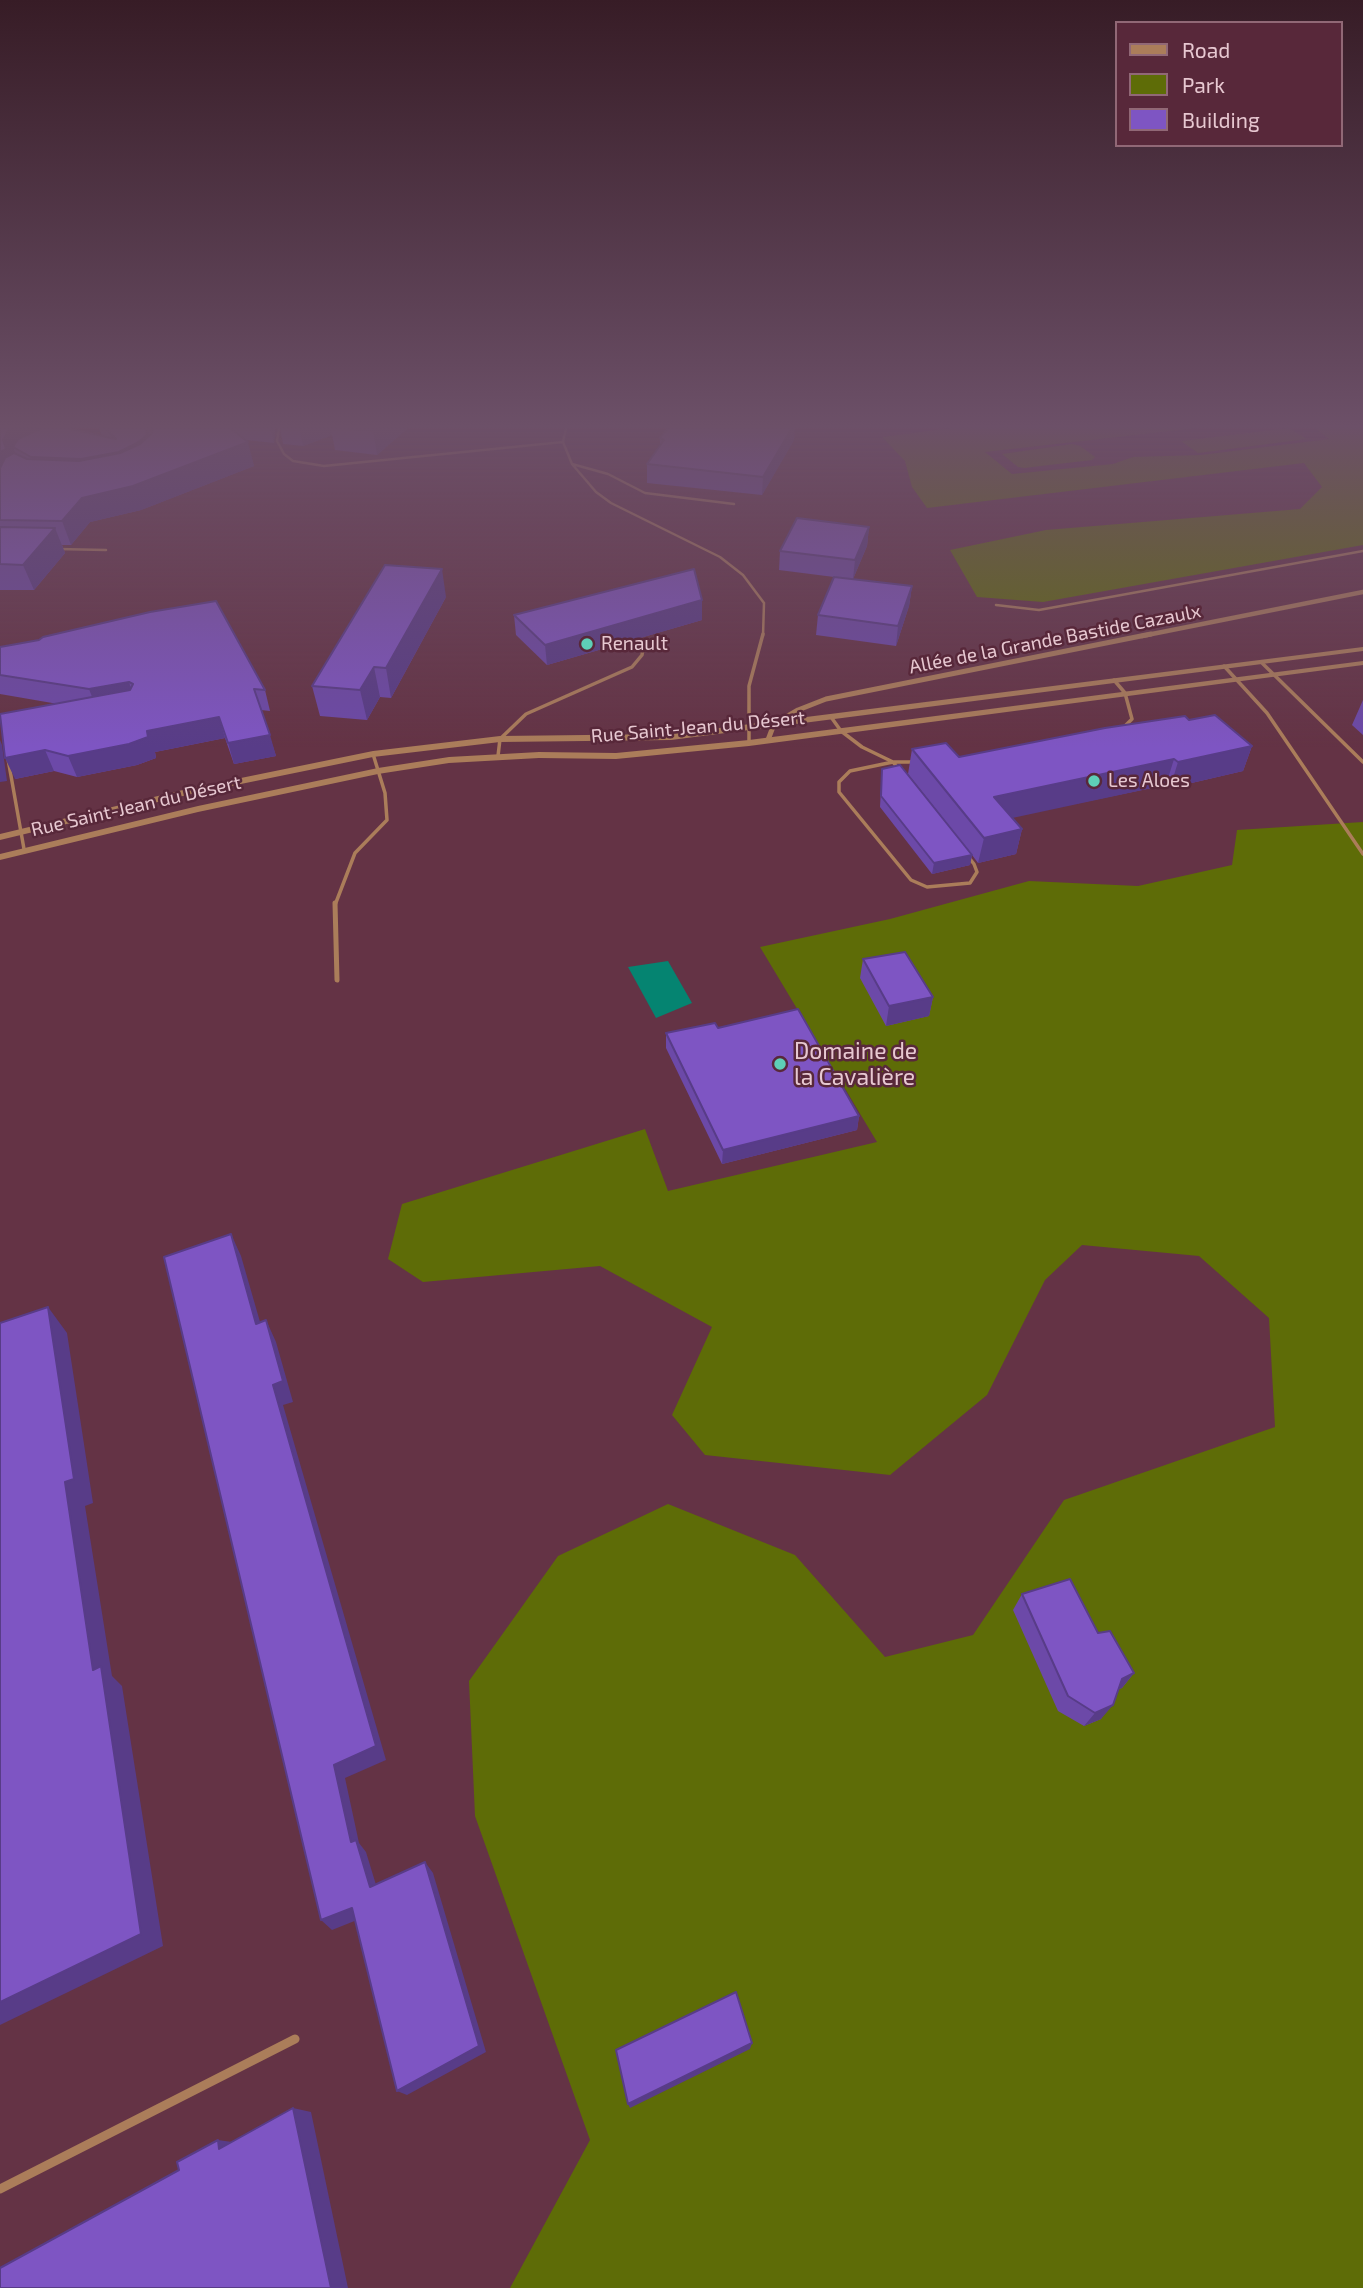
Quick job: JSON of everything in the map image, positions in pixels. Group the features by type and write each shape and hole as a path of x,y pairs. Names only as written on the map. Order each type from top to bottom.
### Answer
{"street":[{"name":"Allée de la Grande Bastide Cazaulx","path":"774,724 798,710 826,699 1363,592"},
{"name":"Rue Saint-Jean du Désert","path":"0,837 187,792 373,754 500,739 658,737 1363,649"},
{"name":"Rue Saint-Jean du Désert","path":"0,856 378,771 498,756 616,756 749,743 1363,663"},
{"path":"768,740 774,724"}],"lane":[{"path":"675,535 720,557 743,575 764,603 763,638 750,686 749,743"},
{"path":"53,549 106,550"},
{"path":"996,605 1039,610 1363,551"},
{"path":"498,756 500,739 526,714 632,667 642,655 644,643"},
{"path":"1261,662 1363,762"},
{"path":"1224,666 1267,713 1363,854"},
{"path":"1114,680 1125,694 1132,719 1114,732"},
{"path":"831,717 841,730 862,747 893,762 974,864 977,872 970,883 927,887 911,880 839,792 839,782 850,771 893,762 916,762"},
{"path":"337,980 335,904 355,852 387,820 385,793 373,754"},
{"path":"8,758 24,849"},
{"path":"0,2189 295,2039"}],"green space":[{"path":"1023,535 1363,535 1363,545 1043,602 977,597 950,550"},
{"path":"1363,822 1363,2288 510,2288 590,2140 475,1816 469,1681 558,1556 668,1504 795,1555 885,1657 973,1635 1064,1500 1275,1427 1269,1318 1199,1256 1082,1245 1045,1280 987,1395 890,1475 705,1455 672,1415 712,1327 600,1266 423,1282 388,1259 402,1204 645,1129 668,1191 877,1142 760,947 890,919 1029,881 1138,886 1232,865 1237,830"}],"shaded area":[{"path":"668,961 692,1003 656,1018 628,967"}],"building":[{"path":"0,535 49,535 23,565 0,564"},
{"path":"788,535 866,535 855,560 780,551"},
{"path":"385,565 442,569 386,668 374,667 360,690 312,686"},
{"path":"694,569 702,600 545,645 514,615"},
{"path":"834,577 912,586 898,626 818,615"},
{"path":"216,601 265,690 254,689 270,735 228,743 219,717 147,731 148,737 129,744 68,756 45,750 5,758 0,714 130,690 133,684 129,682 89,689 0,675 0,647 150,612"},
{"path":"1215,715 1252,746 1178,762 1174,759 994,797 1022,829 984,838 912,749 946,743 959,757 1105,728 1185,716 1189,720"},
{"path":"900,765 972,855 934,863 881,796 882,769"},
{"path":"905,952 933,997 889,1006 863,959"},
{"path":"798,1009 859,1116 723,1150 666,1033 715,1023 718,1028"},
{"path":"231,1234 256,1324 266,1320 283,1381 273,1385 376,1746 334,1765 351,1842 356,1840 370,1887 425,1862 479,2046 397,2091 352,1908 321,1920 164,1257"},
{"path":"48,1307 74,1479 65,1482 93,1670 101,1666 141,1934 0,2002 0,1323"},
{"path":"1070,1579 1098,1633 1110,1631 1134,1673 1122,1679 1113,1705 1095,1713 1068,1696 1022,1594"},
{"path":"736,1992 752,2043 628,2104 616,2050"},
{"path":"293,2108 331,2288 0,2288 0,2268 179,2170 177,2162 218,2140 219,2149"}],"place":[{"name":"Renault","path":"587,644"},
{"name":"Les Aloes","path":"1094,781"},
{"name":"Domaine de la Cavalière","path":"780,1064"}]}
